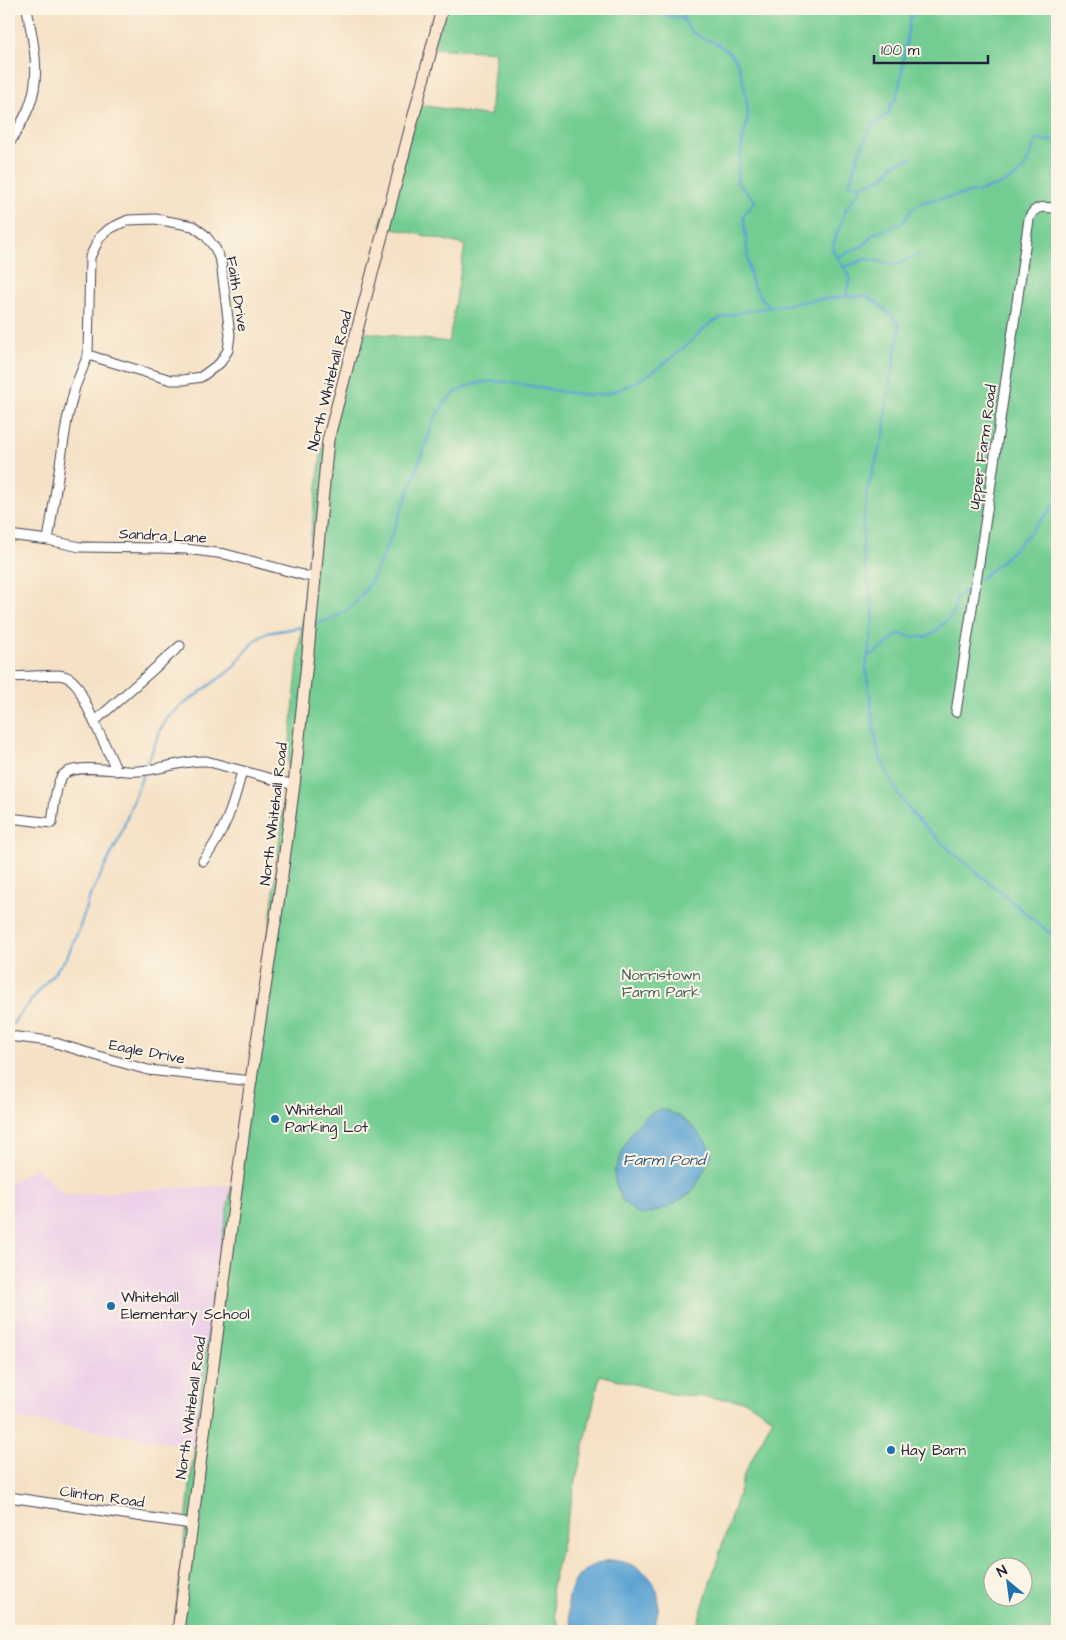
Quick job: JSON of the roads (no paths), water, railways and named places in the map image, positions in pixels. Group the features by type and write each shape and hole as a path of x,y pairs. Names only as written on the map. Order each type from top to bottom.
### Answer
{"main road":[{"name":"North Whitehall Road","path":"178,1631 191,1524 294,785 328,440 442,9"}],"street":[{"path":"9,144 30,106 35,84 36,60 27,9"},
{"name":"Upper Farm Road","path":"956,712 987,514 1029,219 1033,211 1042,206 1057,209"},
{"name":"Faith Drive","path":"48,540 67,420 76,387 88,355 88,266 90,257 100,237 108,229 119,223 138,218 156,218 187,224 193,226 204,235 214,248 221,262 230,335 228,350 220,363 201,377 171,380 88,355"},
{"name":"Sandra Lane","path":"9,534 80,547 156,548 224,554 314,578"},
{"path":"94,722 180,646"},
{"path":"9,677 66,676 73,680 78,686 117,771"},
{"path":"9,818 52,823 59,781 63,774 68,771 83,769 142,772 191,760 206,761 294,785"},
{"path":"203,861 218,841 234,803 242,771"},
{"name":"Eagle Drive","path":"9,1036 49,1041 148,1070 252,1082"},
{"name":"Clinton Road","path":"9,1497 191,1524"}],"water":[{"name":"Farm Pond","path":"659,1110 674,1114 691,1125 705,1141 712,1155 693,1191 669,1207 643,1215 637,1214 622,1200 615,1181 614,1171 633,1130 645,1117"},
{"path":"611,1560 637,1568 647,1574 654,1583 658,1593 659,1605 651,1631 576,1631 572,1624 568,1608 574,1583 588,1568"}],"waterway":[{"path":"643,9 683,19"},
{"path":"682,9 689,29 696,35 721,46 729,52 739,66 743,80 748,117 737,182 755,201 743,217 748,263 754,287 769,306"},
{"path":"909,9 910,17"},
{"path":"846,296 850,277 832,249 847,208 862,186 849,184 859,153 872,126 888,114 891,104 896,100 910,18 921,9"},
{"path":"838,257 864,245 873,234 904,222 912,208 923,202 961,195 1002,184 1021,172 1030,157 1036,140 1057,141"},
{"path":"862,186 886,176 893,164 912,158"},
{"path":"844,267 867,259 895,265 918,255"},
{"path":"315,624 344,612 358,600 367,588 400,514 434,420 446,402 459,390 474,384 508,382 580,394 605,394 629,385 649,374 686,346 707,326 721,318 795,303 841,297 867,297 885,309 900,326 887,400 884,435 867,490 863,530 863,554 873,609 873,624 866,668 880,758 898,794 916,818 951,851 1057,939"},
{"path":"979,580 1010,553 1057,502"},
{"path":"868,656 881,649 898,634 926,637 937,630 953,614 956,598 972,585"},
{"path":"146,767 161,728 168,717 232,669 254,641 267,633 308,626"},
{"path":"9,1028 67,957 79,930 88,900 119,839 144,772"}],"place":[{"name":"Whitehall Parking Lot","path":"275,1119"},
{"name":"Whitehall Elementary School","path":"111,1306"},
{"name":"Hay Barn","path":"891,1450"}],"park label":[{"name":"Norristown Farm Park","path":"661,984"}]}
